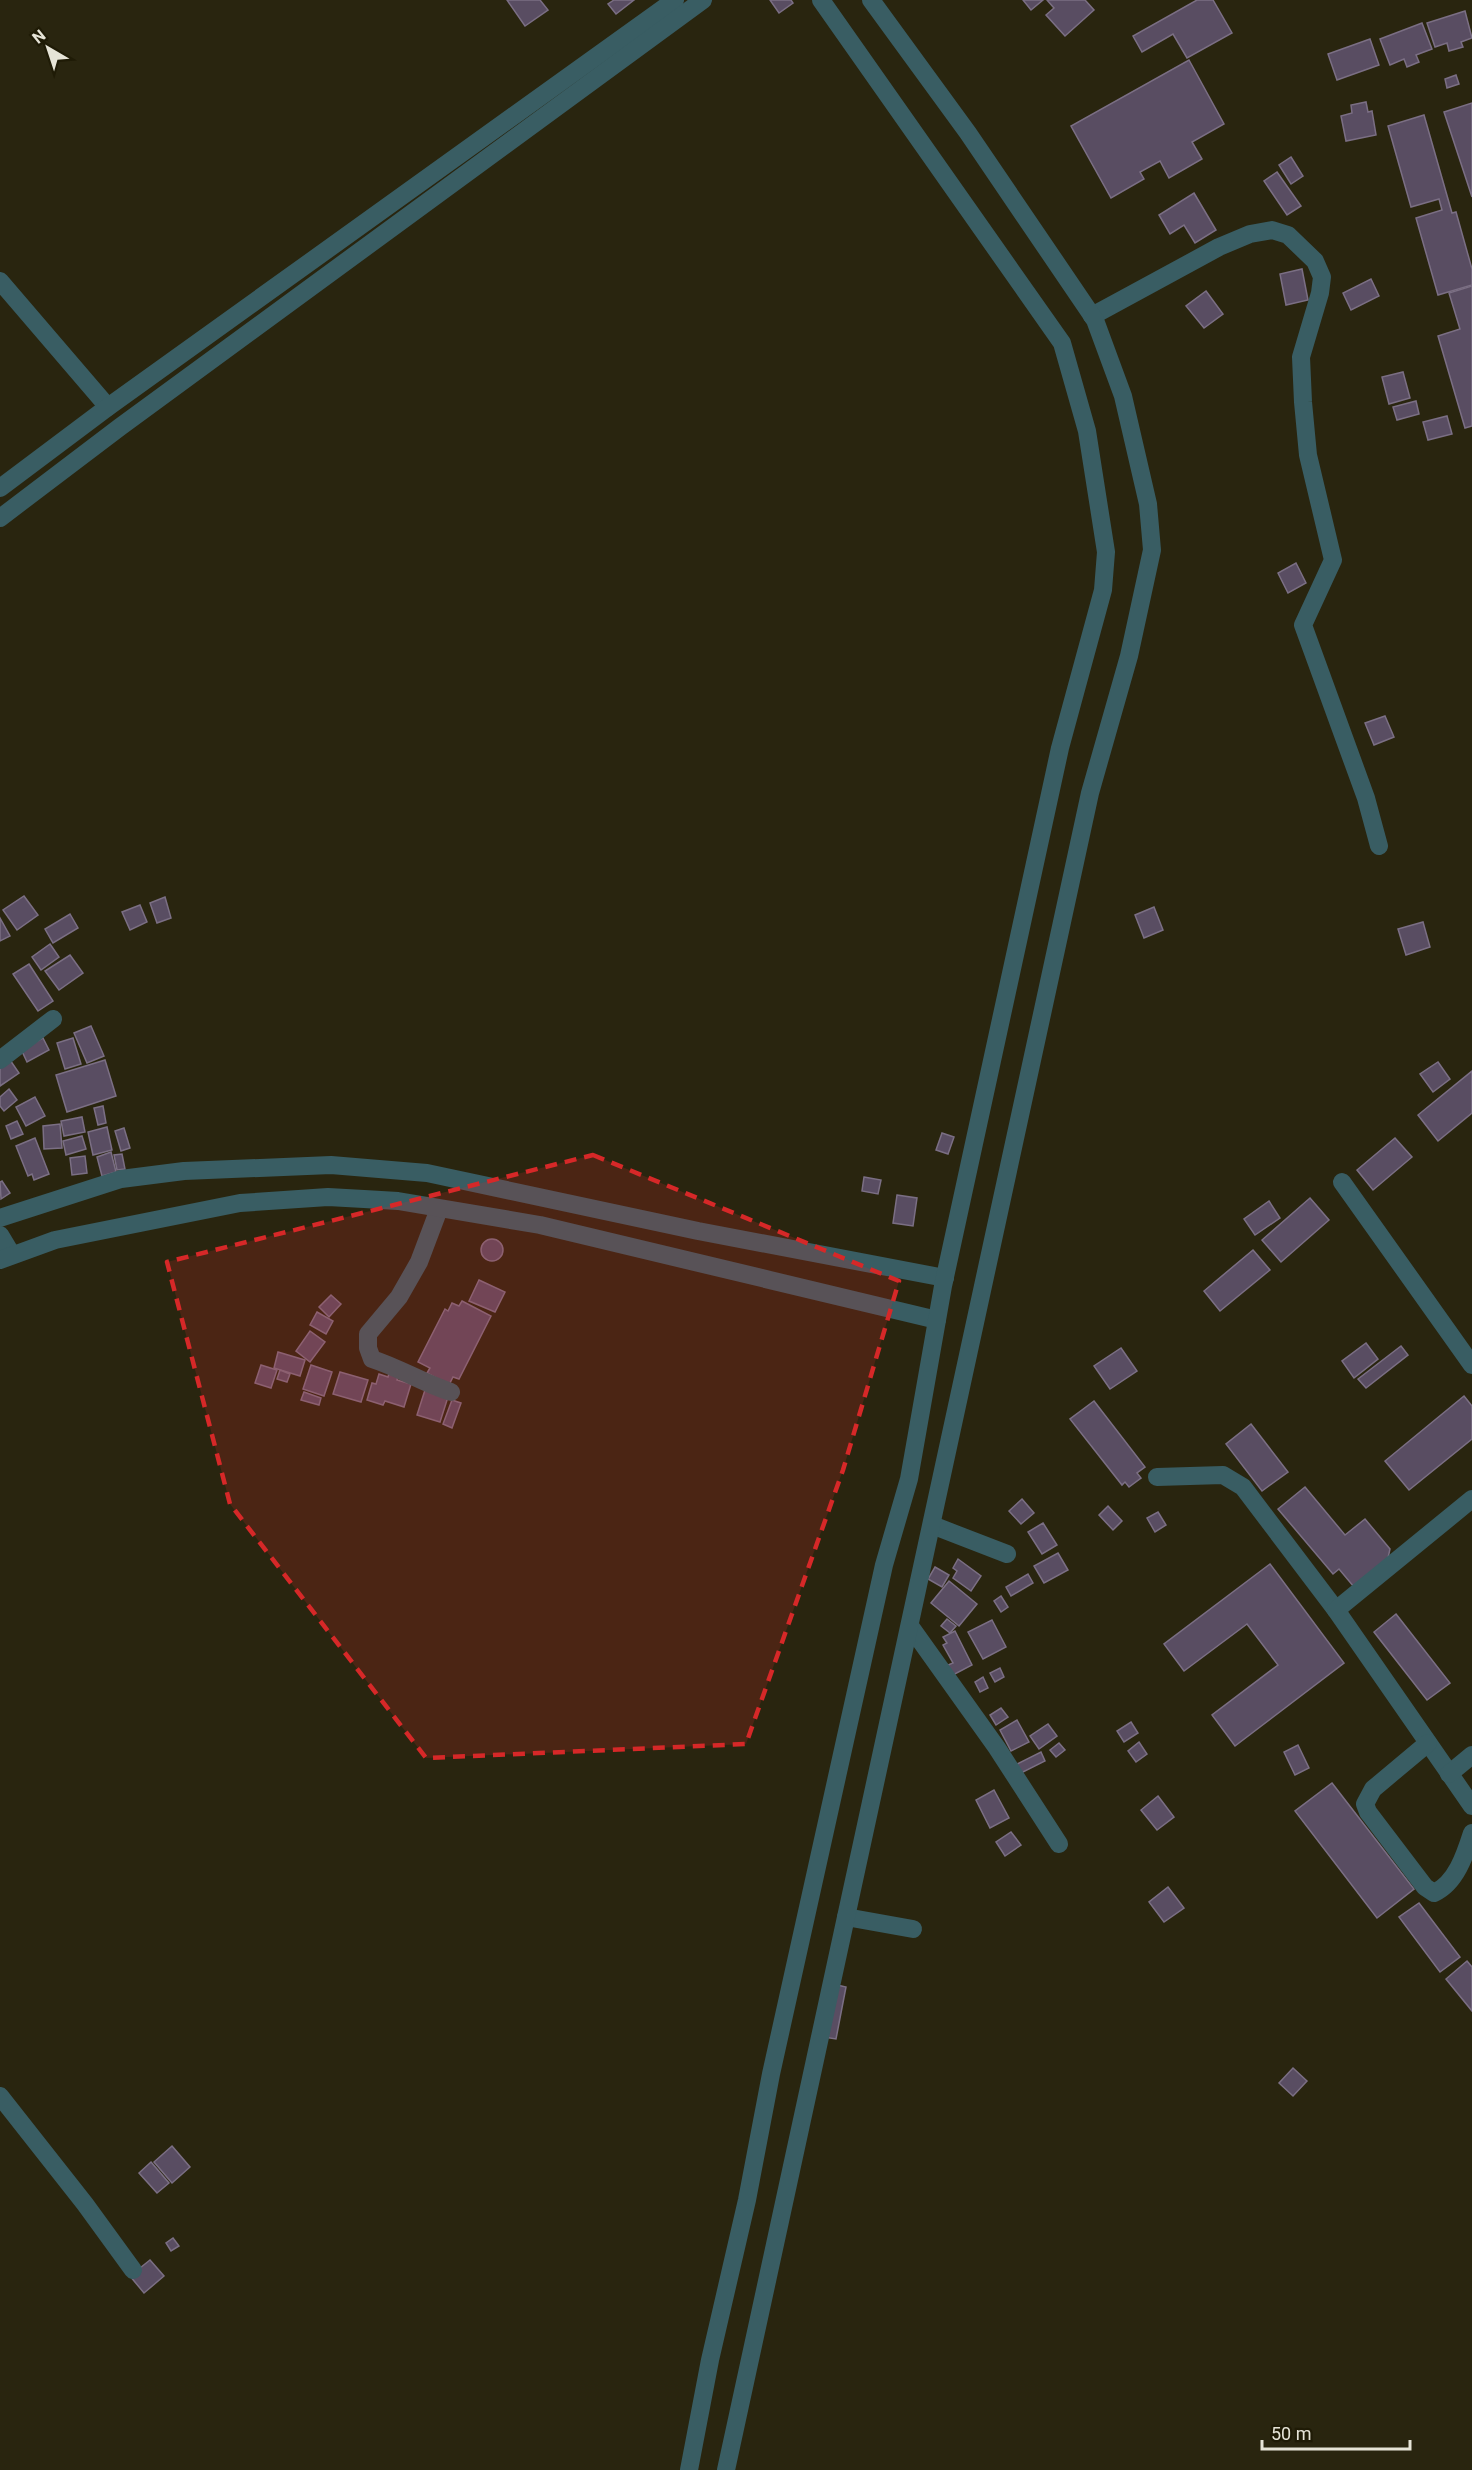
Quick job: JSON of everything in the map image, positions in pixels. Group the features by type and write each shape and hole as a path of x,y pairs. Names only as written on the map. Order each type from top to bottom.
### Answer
{"street":[{"path":"0,488 108,407 675,0"},
{"path":"0,518 120,427 703,0"},
{"path":"689,2470 710,2360 747,2200 771,2074 884,1565 909,1479 944,1282 1060,748 1103,591 1106,552 1087,431 1062,344 821,0"},
{"path":"726,2470 1090,793 1129,656 1152,550 1148,504 1123,396 1092,316 968,133 871,0"},
{"path":"1092,316 1219,247 1250,234 1272,230 1288,235 1314,261 1320,271 1320,292 1301,357 1301,376 1308,455 1333,560 1303,625 1366,798 1379,846"},
{"path":"0,281 108,407"},
{"path":"0,1060 53,1019"},
{"path":"0,1218 121,1179 184,1171 331,1166 427,1173 944,1282"},
{"path":"1342,1182 1472,1365"},
{"path":"5,1249 240,1203 328,1197 398,1201 487,1215 604,1239 937,1316"},
{"path":"439,1209 419,1262 399,1297 368,1334 368,1348 372,1359 394,1366 414,1379 451,1392"},
{"path":"1157,1477 1223,1475 1243,1486 1336,1610 1472,1806"},
{"path":"1336,1610 1472,1499"},
{"path":"932,1525 1007,1554"},
{"path":"910,1626 997,1748 1059,1844"},
{"path":"1428,1743 1373,1789 1365,1804 1368,1812 1425,1887 1434,1893 1448,1884 1458,1869 1472,1833"},
{"path":"1449,1774 1472,1755"},
{"path":"846,1917 913,1929"},
{"path":"0,2096 85,2204 133,2270"}],"highlighted area":[{"path":"593,1155 899,1281 843,1470 746,1744 426,1758 230,1504 167,1262"}],"building":[{"path":"507,0 540,0 548,10 525,26"},
{"path":"614,0 634,0 616,14 608,4"},
{"path":"770,0 791,0 793,3 779,13"},
{"path":"1023,0 1043,0 1031,10"},
{"path":"1047,0 1085,0 1094,10 1065,36 1046,15 1054,8"},
{"path":"1197,0 1213,0 1232,33 1187,58 1173,34 1142,52 1133,36"},
{"path":"1465,11 1472,38 1461,42 1463,47 1449,51 1447,43 1435,47 1427,23"},
{"path":"1422,23 1432,49 1416,55 1419,62 1407,67 1404,59 1390,65 1380,39"},
{"path":"1370,39 1379,65 1337,80 1328,54"},
{"path":"1189,60 1224,124 1192,142 1202,159 1169,178 1160,161 1140,172 1144,179 1111,198 1071,126"},
{"path":"1456,75 1459,84 1447,88 1445,79"},
{"path":"1366,102 1368,112 1372,111 1376,135 1346,141 1341,116 1352,113 1351,105"},
{"path":"1472,103 1472,197 1444,112"},
{"path":"1424,115 1452,213 1456,212 1472,269 1472,285 1438,295 1416,218 1442,210 1439,199 1411,207 1388,126"},
{"path":"1291,157 1303,176 1291,184 1279,165"},
{"path":"1277,172 1301,206 1287,215 1264,181"},
{"path":"1194,193 1216,230 1195,243 1184,225 1170,234 1159,215"},
{"path":"1302,269 1308,300 1286,305 1280,274"},
{"path":"1371,279 1379,296 1351,310 1343,293"},
{"path":"1472,286 1472,426 1465,428 1438,336 1460,329 1449,293"},
{"path":"1206,291 1223,314 1204,328 1186,306"},
{"path":"1403,372 1410,398 1389,404 1382,377"},
{"path":"1416,401 1419,414 1397,420 1393,407"},
{"path":"1447,416 1452,434 1428,440 1423,422"},
{"path":"1296,563 1306,583 1288,593 1278,573"},
{"path":"1385,716 1394,737 1374,745 1365,723"},
{"path":"24,896 38,915 17,930 3,910"},
{"path":"165,897 171,918 157,923 150,903"},
{"path":"140,905 147,922 130,930 122,912"},
{"path":"1154,907 1163,930 1144,938 1135,915"},
{"path":"70,914 78,928 53,943 45,929"},
{"path":"0,918 10,936 0,941"},
{"path":"1423,922 1430,947 1406,955 1398,929"},
{"path":"50,944 59,957 41,970 32,957"},
{"path":"70,955 83,973 59,990 45,971"},
{"path":"29,964 53,1001 38,1011 13,974"},
{"path":"91,1026 104,1056 87,1063 74,1033"},
{"path":"43,1038 49,1050 27,1062 21,1049"},
{"path":"73,1038 81,1064 65,1069 57,1043"},
{"path":"10,1060 19,1073 0,1086 0,1068"},
{"path":"105,1060 116,1096 67,1112 56,1075"},
{"path":"1438,1062 1450,1079 1433,1092 1420,1074"},
{"path":"1472,1071 1472,1113 1438,1141 1418,1115"},
{"path":"9,1089 17,1100 4,1111 0,1106 0,1097"},
{"path":"35,1097 45,1116 26,1126 16,1107"},
{"path":"103,1106 106,1123 98,1125 94,1108"},
{"path":"82,1117 85,1132 64,1136 61,1121"},
{"path":"17,1121 23,1134 11,1139 6,1126"},
{"path":"60,1124 62,1148 44,1149 43,1126"},
{"path":"107,1127 112,1150 93,1155 88,1132"},
{"path":"124,1128 130,1148 121,1151 115,1131"},
{"path":"942,1133 954,1137 948,1154 936,1150"},
{"path":"82,1136 86,1149 66,1155 63,1141"},
{"path":"35,1138 49,1174 34,1180 32,1174 28,1176 16,1146"},
{"path":"1395,1138 1412,1157 1373,1190 1357,1170"},
{"path":"111,1152 116,1172 102,1176 97,1157"},
{"path":"122,1154 125,1169 117,1170 114,1155"},
{"path":"85,1156 87,1173 72,1175 70,1158"},
{"path":"864,1177 881,1180 878,1194 862,1191"},
{"path":"2,1181 10,1193 1,1199 0,1182"},
{"path":"897,1195 917,1198 913,1226 893,1223"},
{"path":"1310,1198 1329,1220 1281,1262 1262,1240"},
{"path":"1269,1201 1280,1218 1255,1235 1244,1219"},
{"path":"492,1239 500,1242 503,1250 500,1258 492,1261 484,1258 481,1250 484,1242"},
{"path":"1253,1250 1270,1270 1220,1311 1204,1291"},
{"path":"479,1280 505,1292 495,1312 469,1301"},
{"path":"331,1295 341,1304 329,1317 319,1307"},
{"path":"462,1301 491,1316 459,1379 453,1377 449,1385 427,1373 430,1368 418,1362 445,1309 448,1311 452,1303 459,1306"},
{"path":"317,1312 333,1321 326,1334 310,1325"},
{"path":"310,1331 325,1342 310,1362 296,1351"},
{"path":"1366,1343 1378,1359 1354,1378 1342,1361"},
{"path":"1401,1346 1408,1355 1366,1388 1358,1379"},
{"path":"1121,1348 1137,1371 1110,1389 1094,1366"},
{"path":"278,1352 305,1360 300,1376 274,1368"},
{"path":"261,1365 277,1370 271,1388 255,1383"},
{"path":"311,1365 332,1372 324,1396 303,1389"},
{"path":"280,1370 290,1374 287,1382 277,1379"},
{"path":"390,1370 399,1373 397,1380 411,1384 404,1407 385,1401 383,1405 367,1400 372,1383 376,1384 379,1374 388,1377"},
{"path":"340,1372 368,1380 361,1402 333,1394"},
{"path":"425,1390 448,1397 440,1422 417,1415"},
{"path":"304,1392 321,1398 319,1405 301,1400"},
{"path":"1464,1396 1472,1406 1472,1439 1409,1490 1385,1461"},
{"path":"452,1400 461,1403 452,1428 443,1424"},
{"path":"1094,1401 1145,1467 1137,1473 1141,1478 1129,1487 1125,1482 1122,1485 1070,1419"},
{"path":"1251,1424 1288,1472 1262,1491 1226,1444"},
{"path":"1305,1487 1345,1535 1365,1519 1390,1549 1388,1558 1354,1587 1339,1569 1333,1574 1278,1509"},
{"path":"1022,1499 1034,1513 1021,1524 1009,1511"},
{"path":"1108,1506 1122,1521 1113,1530 1099,1515"},
{"path":"1158,1512 1166,1525 1155,1532 1147,1518"},
{"path":"1043,1523 1057,1545 1042,1554 1028,1532"},
{"path":"1058,1553 1068,1570 1044,1583 1034,1566"},
{"path":"958,1559 981,1576 971,1591 953,1578 957,1571 953,1568"},
{"path":"1270,1564 1344,1663 1235,1746 1212,1715 1278,1665 1247,1624 1184,1671 1164,1644"},
{"path":"935,1567 949,1575 942,1587 928,1579"},
{"path":"1028,1574 1033,1583 1011,1596 1006,1587"},
{"path":"949,1581 977,1604 959,1626 931,1603"},
{"path":"1001,1596 1008,1607 1001,1612 994,1601"},
{"path":"1396,1614 1450,1683 1427,1700 1374,1632"},
{"path":"947,1619 956,1626 950,1633 941,1626"},
{"path":"992,1620 1006,1647 983,1659 968,1632"},
{"path":"955,1631 972,1665 951,1676 946,1666 953,1663 943,1645 947,1643 943,1637"},
{"path":"1000,1668 1004,1677 995,1682 990,1673"},
{"path":"983,1677 988,1688 980,1692 975,1682"},
{"path":"1001,1708 1008,1717 996,1725 990,1715"},
{"path":"1017,1720 1029,1742 1011,1751 1000,1730"},
{"path":"1131,1722 1138,1733 1124,1742 1117,1731"},
{"path":"1048,1724 1057,1736 1039,1749 1030,1736"},
{"path":"1139,1742 1147,1754 1136,1762 1128,1751"},
{"path":"1059,1743 1065,1750 1056,1757 1050,1750"},
{"path":"1298,1745 1309,1768 1295,1775 1284,1752"},
{"path":"1041,1752 1045,1761 1021,1773 1017,1764"},
{"path":"1332,1783 1414,1889 1377,1918 1295,1811"},
{"path":"994,1790 1009,1818 990,1828 976,1800"},
{"path":"1158,1796 1174,1817 1157,1830 1141,1810"},
{"path":"1011,1832 1021,1845 1005,1856 996,1842"},
{"path":"1168,1887 1184,1908 1164,1922 1149,1902"},
{"path":"1419,1903 1460,1957 1440,1972 1399,1917"},
{"path":"1467,1961 1472,1967 1472,2011 1446,1979"},
{"path":"833,1984 846,1987 836,2039 823,2037"},
{"path":"1293,2068 1307,2081 1293,2096 1279,2083"},
{"path":"172,2146 190,2167 172,2183 154,2162"},
{"path":"151,2162 169,2183 157,2193 139,2173"},
{"path":"173,2238 179,2246 171,2251 166,2243"},
{"path":"150,2260 164,2276 144,2293 130,2276"}]}
